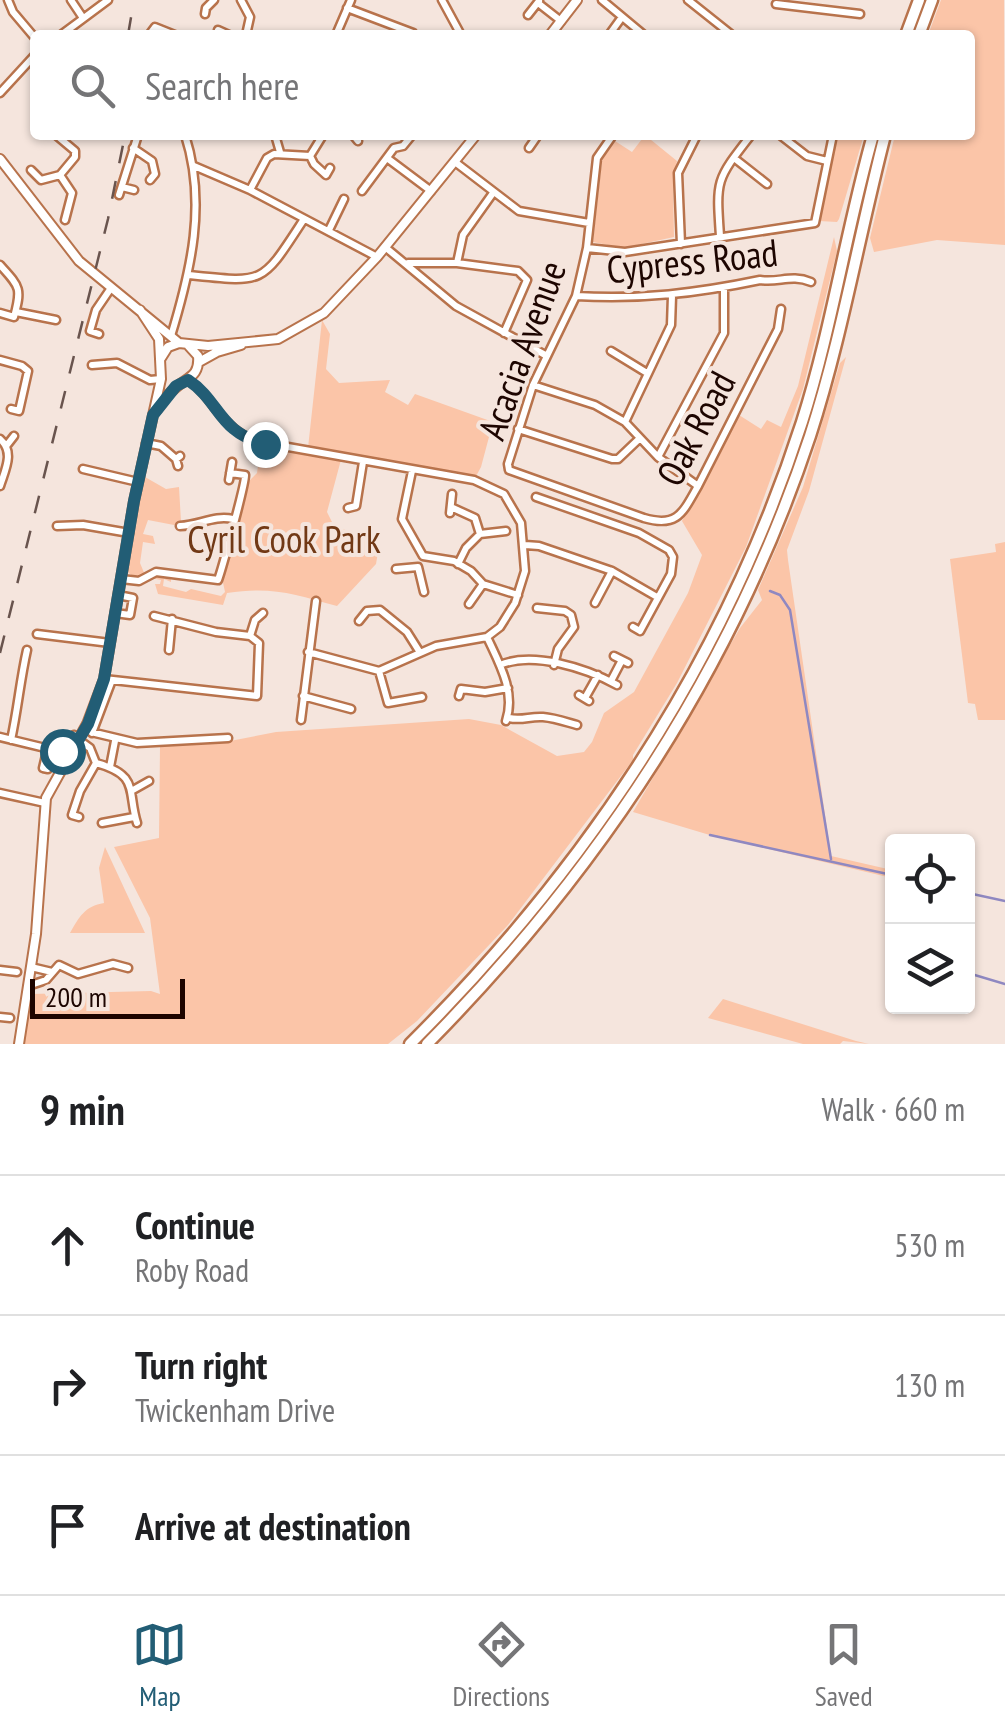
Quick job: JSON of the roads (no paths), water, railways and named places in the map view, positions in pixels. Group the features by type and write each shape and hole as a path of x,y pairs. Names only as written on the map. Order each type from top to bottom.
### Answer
{"highway":[{"path":"908,30 920,0"},
{"path":"920,30 932,0"},
{"path":"410,1044 511,938 614,805 693,675 734,594 781,482 812,388 873,140"},
{"path":"428,1044 557,901 625,809 725,640 770,543 810,436 839,335 884,140"},
{"path":"402,1044 444,1010"}],"main road":[{"path":"554,30 577,0"},
{"path":"153,415 170,392 189,379 200,362 218,352 278,339 324,313 378,257 472,140"},
{"path":"0,159 79,261 140,310 165,336 196,351 200,362"},
{"path":"19,1044 39,903 44,803 108,680 110,643 138,482 162,374 165,336"},
{"path":"161,358 168,347 183,344 247,344"},
{"path":"162,374 173,381 189,379"}],"street":[{"path":"8,0 30,32"},
{"path":"70,0 82,18"},
{"path":"67,30 108,0"},
{"path":"205,14 214,0"},
{"path":"241,0 250,17 247,30"},
{"path":"442,0 458,30"},
{"path":"602,0 638,30"},
{"path":"688,0 726,30"},
{"path":"528,15 539,2 561,21"},
{"path":"338,30 349,4 402,30"},
{"path":"776,4 860,14"},
{"path":"612,30 622,17"},
{"path":"391,30 392,26"},
{"path":"416,30 419,26"},
{"path":"0,93 30,60"},
{"path":"60,176 75,157 75,151 62,140"},
{"path":"134,190 120,191 136,140"},
{"path":"165,336 174,324 188,275 197,203 194,166 186,140"},
{"path":"276,140 280,152"},
{"path":"310,156 320,140"},
{"path":"362,191 394,148 404,146 408,140"},
{"path":"529,148 535,140"},
{"name":"Acacia Avenue","path":"509,470 534,386 576,296 587,248 597,158 610,140"},
{"path":"681,244 678,173 694,140"},
{"path":"720,236 720,175 747,140"},
{"path":"786,140 807,156 827,161"},
{"path":"587,248 625,252 814,223 832,140"},
{"path":"132,147 152,160 155,174 150,180"},
{"path":"250,190 267,158 280,152 310,156"},
{"path":"310,156 326,175 330,168"},
{"path":"387,158 431,191"},
{"path":"734,158 768,184"},
{"path":"454,162 528,214 589,223"},
{"path":"194,166 250,190 378,257"},
{"path":"32,170 41,180 54,174 60,176 72,193 65,220"},
{"path":"457,263 463,236 493,193"},
{"path":"329,230 344,199"},
{"path":"188,275 250,280 274,265 304,219"},
{"path":"386,247 456,306 547,356"},
{"path":"407,263 457,263 525,275 527,280 504,333"},
{"path":"0,264 20,287 14,317 0,313"},
{"name":"Cypress Road","path":"576,296 625,300 672,296 760,280 770,282 784,276 811,282"},
{"path":"99,334 90,331 96,310 110,288"},
{"path":"658,456 724,333 724,288"},
{"path":"625,422 671,325 672,296"},
{"name":"Oak Road","path":"509,470 659,522 671,521 681,514 698,486 778,329 781,309"},
{"path":"16,312 56,320"},
{"path":"610,351 647,373"},
{"path":"0,360 22,366 28,372 19,411 11,410"},
{"path":"92,365 117,363 150,380 162,374"},
{"path":"189,379 223,421 254,441 492,486 513,507 521,523 525,571 518,596 510,614 487,637 420,651 380,671 308,652"},
{"path":"534,386 595,405 625,422 639,440 698,486"},
{"path":"518,430 612,459 618,459 639,440"},
{"path":"0,486 8,457 3,442 14,436"},
{"path":"146,443 160,446 178,460"},
{"path":"121,579 138,581 156,572 218,580 246,478 229,476 232,462"},
{"path":"348,508 356,506 363,462"},
{"path":"82,469 138,482"},
{"path":"412,471 402,519 424,556 458,564 484,584 518,596"},
{"path":"452,494 452,511 475,518 480,534"},
{"path":"536,497 663,544 670,550 674,566 640,631 633,627"},
{"path":"183,523 200,524 214,517 234,519"},
{"path":"57,526 82,525 129,533"},
{"path":"458,564 466,548 480,534 506,531"},
{"path":"525,546 539,546 612,571 658,597"},
{"path":"424,556 418,568 424,592"},
{"path":"396,570 418,568"},
{"path":"595,603 612,571"},
{"path":"469,604 484,584"},
{"path":"116,613 130,615 133,598 118,596"},
{"path":"548,596 542,607 565,611 574,627 558,649 554,665"},
{"path":"302,720 316,601"},
{"path":"359,621 366,611 380,610 408,632 420,651"},
{"path":"250,636 263,613"},
{"path":"154,616 216,632 250,636 259,644 257,710"},
{"path":"169,650 172,619"},
{"path":"37,634 110,643"},
{"path":"487,637 508,688 508,719 548,717 577,725"},
{"path":"11,740 27,650"},
{"path":"500,665 528,658 598,674 614,683 621,660"},
{"path":"380,671 388,703 422,698"},
{"path":"584,698 598,674"},
{"path":"228,738 137,743 91,733 108,680 257,696"},
{"path":"458,690 485,692 508,688"},
{"path":"303,696 351,709"},
{"path":"200,730 200,740"},
{"path":"0,737 70,754"},
{"path":"48,769 44,768 51,748 76,738 90,748 96,763 72,815 80,818"},
{"path":"110,767 115,740"},
{"path":"96,763 122,775 133,790 136,820 102,823"},
{"path":"133,790 149,781"},
{"path":"0,793 44,803"},
{"path":"28,986 46,980 64,964 78,974 113,964 128,968"},
{"path":"31,967 52,972"},
{"path":"0,970 17,972"},
{"path":"0,1017 10,1018"}],"waterway":[{"path":"770,591 780,595 790,610 831,859"},
{"path":"710,835 885,873"},
{"path":"975,895 1005,901"},
{"path":"975,975 1005,984"}],"railway":[{"path":"129,30 134,0"},
{"path":"0,653 108,219 124,140"}],"park label":[{"name":"Cyril Cook Park","path":"284,538"}]}
